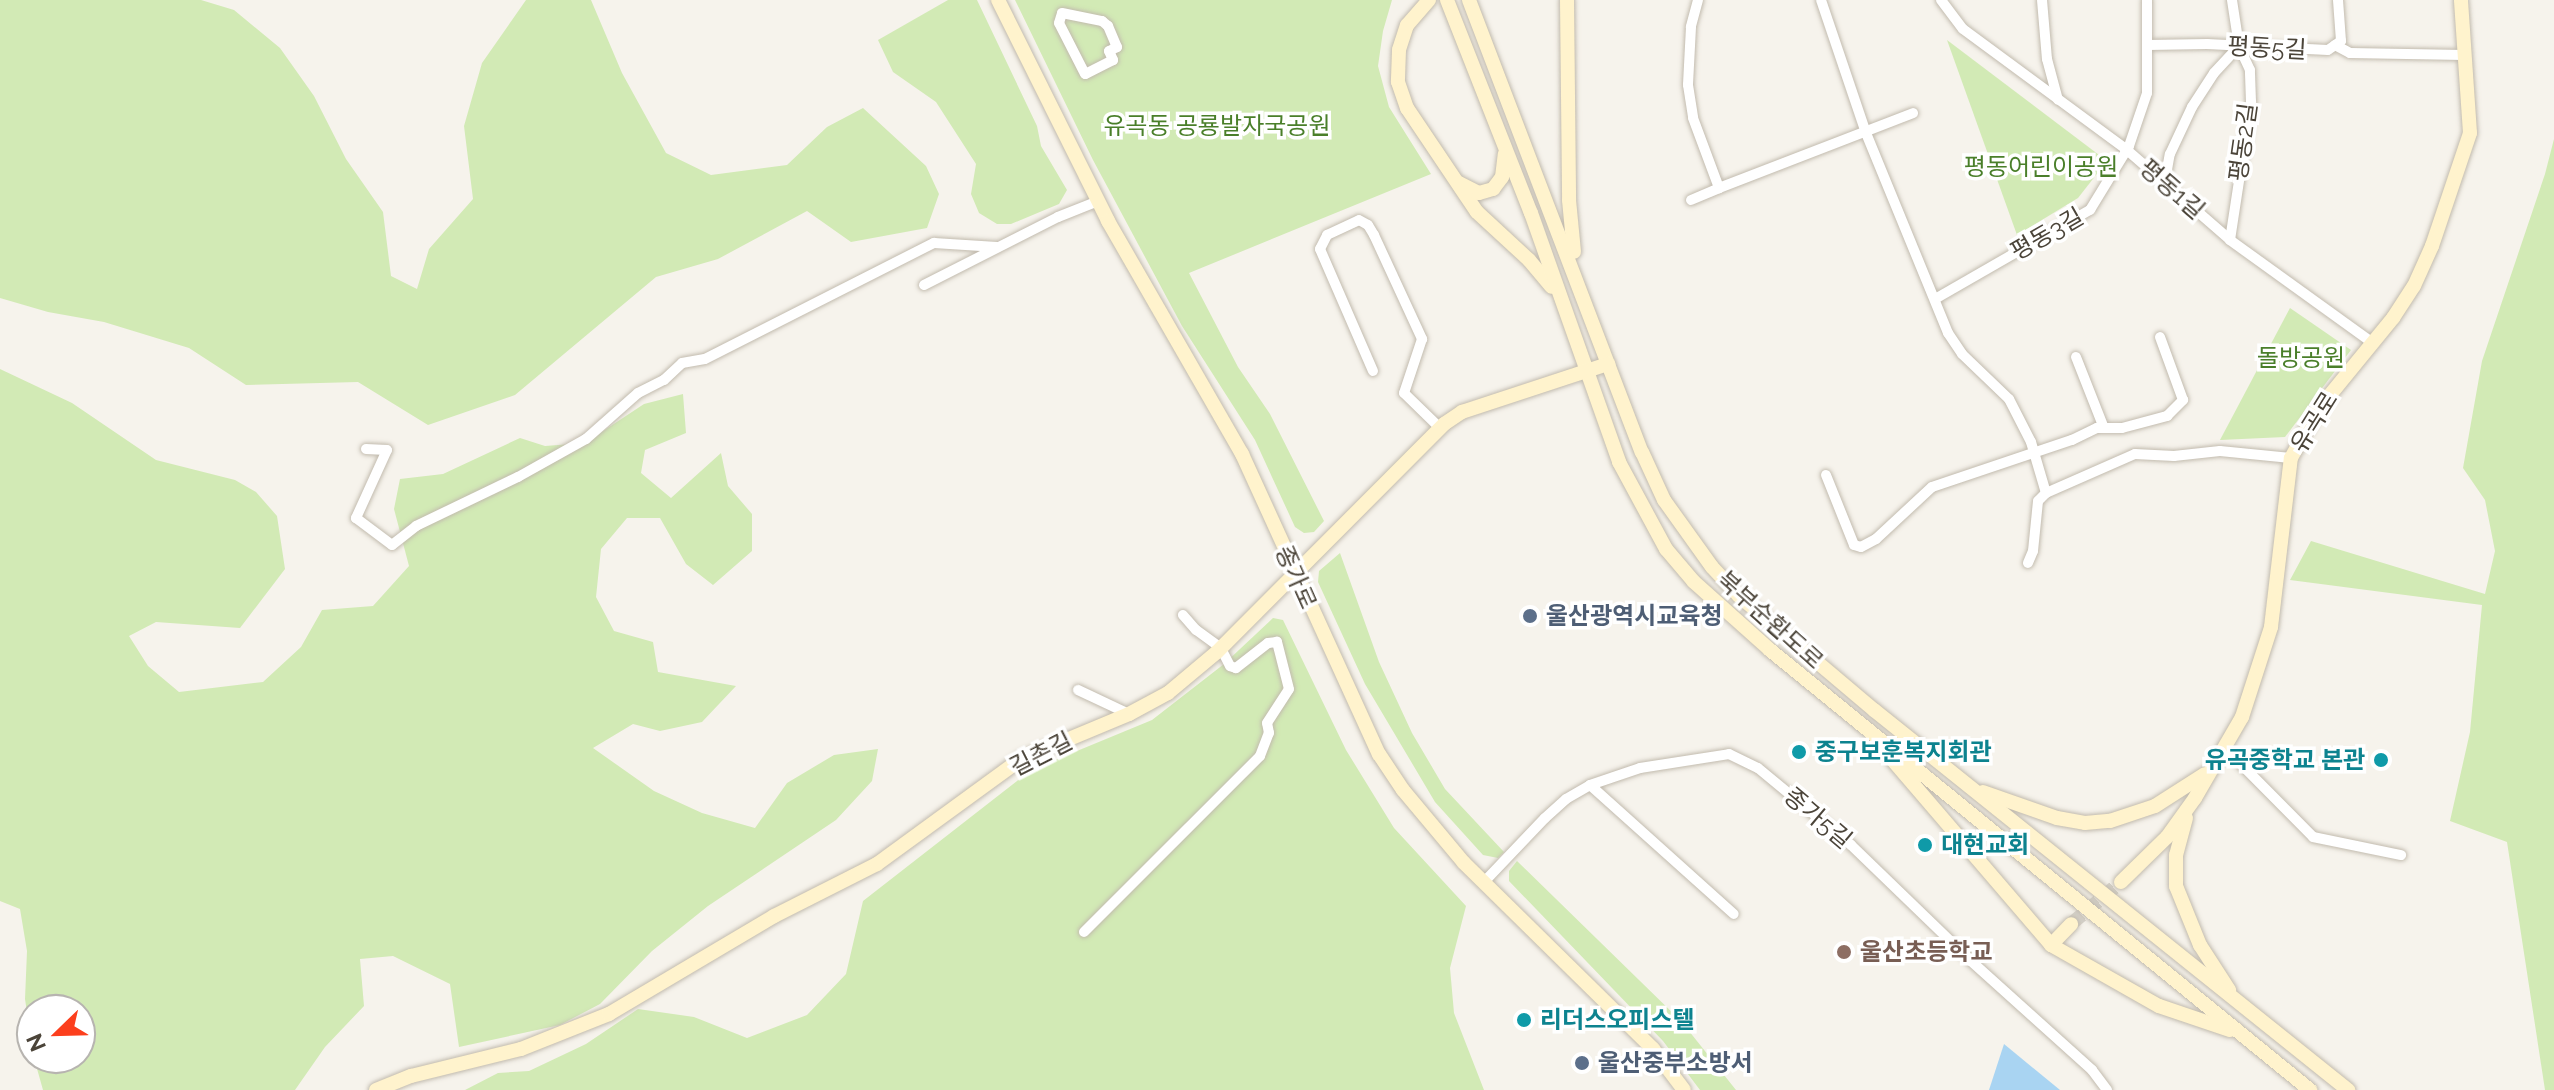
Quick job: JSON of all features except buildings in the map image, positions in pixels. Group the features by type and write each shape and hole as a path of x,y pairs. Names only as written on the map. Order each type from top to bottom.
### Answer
{"main road":[{"name":"종가로","path":"998,0 1098,201 1242,454 1379,754 1436,831 1653,1049 1684,1090"},
{"path":"1429,0 1414,14 1402,36 1398,82 1415,122 1491,227 1539,270 1563,306"},
{"name":"북부순환도로","path":"1447,0 1504,142 1619,462 1666,549 1726,613 2310,1090"},
{"name":"북부순환도로","path":"1469,0 1642,452 1664,500 1712,567 1785,635 1965,784 2345,1089"},
{"path":"1567,0 1569,200 1578,280"},
{"name":"유곡로","path":"2121,882 2167,837 2195,798 2225,748 2253,690 2271,627 2291,458 2316,412 2373,343 2414,286 2458,173 2470,133 2461,0"},
{"path":"1453,178 1470,191 1493,189 1505,167 1504,142"},
{"name":"길촌길","path":"376,1090 411,1076 521,1049 609,1014 774,916 877,864 1021,759 1129,714 1168,693 1221,648 1440,428 1462,412 1608,364"},
{"path":"1861,725 2051,945 2168,1010 2238,1032"},
{"path":"1965,784 2023,807 2085,823 2110,821 2155,806 2212,769"},
{"path":"2195,798 2179,838 2176,886 2200,945 2239,1004"},
{"path":"2051,945 2071,924"}],"street":[{"path":"1698,0 1691,27 1688,85 1693,118 1719,188"},
{"path":"1821,0 1866,133 1955,344 2009,399 2033,451 2046,493"},
{"name":"평동1길","path":"1941,0 1963,29 2127,150 2230,240 2373,343"},
{"path":"2042,0 2047,59 2058,100"},
{"name":"평동3길","path":"1935,299 2090,210 2127,150 2147,93 2147,0"},
{"name":"평동2길","path":"2230,240 2251,102 2250,70 2239,46 2233,6 2240,0"},
{"name":"평동5길","path":"2148,45 2328,50 2341,41 2338,0"},
{"path":"1062,13 1102,21 1117,47 1109,51 1113,60 1085,74 1059,23 1062,13"},
{"path":"2335,45 2350,53 2464,55"},
{"name":"평동2길","path":"2165,181 2170,154 2192,107 2214,73 2239,46"},
{"path":"1691,200 1913,113"},
{"path":"924,285 997,247 1098,201"},
{"path":"1373,371 1320,249 1327,235 1359,220 1368,225 1374,235 1422,339 1404,393 1440,428"},
{"path":"366,449 387,450 356,518 392,545 416,526 586,439 638,393 664,380 682,363 705,359 934,243 997,247"},
{"path":"1826,475 1854,545 1861,547 1876,539 1932,487 2104,428 2122,428 2167,416 2183,400 2160,337"},
{"path":"2076,357 2104,428"},
{"path":"1403,366 1409,379"},
{"path":"2028,563 2033,551 2038,501 2046,493 2135,454 2174,456 2220,451 2291,458"},
{"path":"1084,932 1260,756 1269,733 1267,723 1289,689 1277,642 1268,643 1236,668 1230,666 1221,648 1196,630 1183,615"},
{"path":"1078,690 1129,714"},
{"path":"2225,748 2313,837 2401,855"},
{"name":"종가5길","path":"1484,882 1545,818 1566,799 1590,785 1640,768 1691,757 1729,754 1758,768 1851,845 1971,961 2092,1070 2107,1090"},
{"path":"1590,785 1734,914"}],"green space":[{"path":"0,0 201,0 234,10 280,48 314,96 346,159 383,212 391,276 417,289 429,249 473,199 464,126 482,63 526,0 591,0 622,73 666,153 711,175 787,165 827,127 863,108 926,166 939,194 927,228 851,242 807,211 718,259 656,277 515,395 428,425 358,382 246,385 189,348 104,322 48,312 0,298"},
{"path":"948,0 977,0 1037,126 1041,146 1067,190 1059,204 1011,224 997,224 979,213 971,194 976,164 936,102 893,72 878,40"},
{"name":"유곡동 공룡발자국공원","path":"1015,0 1392,0 1378,66 1389,107 1431,174 1189,273 1238,367 1270,414 1324,521 1314,532 1304,533 1295,527 1255,440 1182,326 1093,160"},
{"name":"평동어린이공원","path":"1947,40 2107,161 2078,198 2017,235"},
{"path":"2554,139 2554,1090 2545,1090 2507,842 2450,821 2470,732 2482,605 2290,580 2311,541 2485,594 2495,551 2485,500 2463,468 2482,361"},
{"name":"돌방공원","path":"2290,308 2351,350 2285,437 2220,440"},
{"path":"0,369 72,403 156,460 235,480 256,492 277,516 285,569 240,628 156,622 129,636 148,666 179,692 263,682 301,647 322,610 373,606 409,566 394,509 400,479 443,474 520,438 545,446 585,443 644,404 683,394 686,433 645,450 641,473 671,498 721,453 728,486 752,514 752,551 713,585 686,564 660,518 627,518 601,549 596,597 614,631 653,642 658,672 736,686 702,722 660,731 633,724 593,748 654,791 702,813 755,828 787,783 834,755 878,749 872,781 836,820 708,906 652,951 600,1004 560,1025 459,1047 450,984 393,956 360,959 364,1006 325,1047 295,1090 43,1090 38,1074 96,1074 96,994 25,994 27,951 20,909 0,901"},
{"path":"1340,553 1379,662 1412,733 1445,789 1504,852 1498,858 1483,855 1435,802 1365,684 1318,582 1319,571"},
{"path":"1273,618 1283,620 1346,750 1394,828 1466,906 1450,968 1454,1013 1484,1090 465,1090 498,1073 529,1071 586,1044 638,1009 694,1017 747,1038 807,1015 846,974 863,901 1031,770 1152,720 1224,664"},
{"path":"1517,861 1681,1021 1736,1090 1700,1090 1663,1041 1509,881 1509,871"}],"water":[{"path":"2004,1044 2060,1090 1989,1090"}],"tunnel":[{"path":"2071,924 2121,882"}],"place":[{"name":"울산광역시교육청","path":"1530,616"},
{"name":"중구보훈복지회관","path":"1799,752"},
{"name":"유곡중학교 본관","path":"2381,760"},
{"name":"대현교회","path":"1925,845"},
{"name":"울산초등학교","path":"1844,952"},
{"name":"리더스오피스텔","path":"1524,1020"},
{"name":"울산중부소방서","path":"1582,1063"}]}
